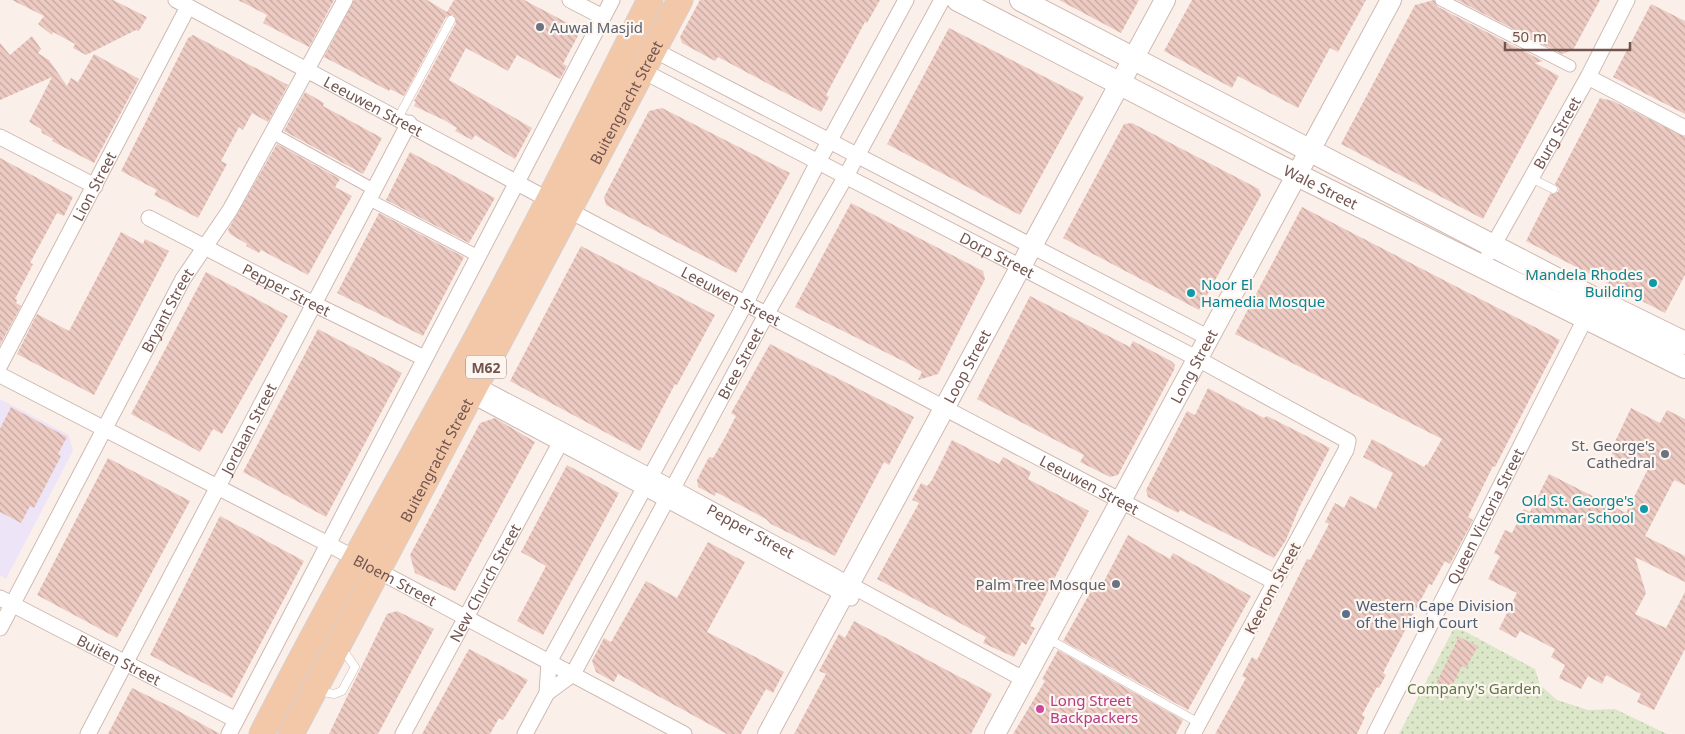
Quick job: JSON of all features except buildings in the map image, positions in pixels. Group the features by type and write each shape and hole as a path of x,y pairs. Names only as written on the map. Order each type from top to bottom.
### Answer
{"main road":[{"name":"Buitengracht Street","path":"291,734 376,570 473,390 559,205 650,0"},
{"name":"Buitengracht Street","path":"262,734 354,558 455,378 649,60 680,0"},
{"name":"Wale Street","path":"958,0 1297,175 1483,266 1685,343"},
{"name":"Wale Street","path":"1021,0 1494,246 1685,367"}],"street":[{"name":"Bryant Street","path":"0,628 6,601 104,429 183,279 230,210 345,0"},
{"path":"570,0 603,17"},
{"path":"229,734 612,0"},
{"name":"Bree Street","path":"525,734 547,693 549,662 746,302 829,141 906,0"},
{"name":"Bree Street","path":"547,693 573,674 767,314 846,176 942,0"},
{"name":"Loop Street","path":"768,734 1165,0"},
{"name":"Long Street","path":"995,734 1391,0"},
{"path":"1441,0 1570,66"},
{"name":"Burg Street","path":"1483,266 1588,77 1627,0"},
{"name":"Leeuwen Street","path":"182,3 944,409 1275,582"},
{"name":"Lion Street","path":"0,365 95,186 182,3"},
{"name":"Dorp Street","path":"649,60 829,141 1209,338"},
{"name":"Dorp Street","path":"649,60 818,162 1198,359 1348,442"},
{"path":"1588,77 1685,128"},
{"name":"Jordaan Street","path":"88,734 371,194 403,120"},
{"path":"272,133 474,254"},
{"path":"0,137 95,186"},
{"name":"Pepper Street","path":"149,218 314,304 424,358"},
{"name":"Queen Victoria Street","path":"1375,734 1590,308"},
{"name":"Bloem Street","path":"0,375 328,544 684,734"},
{"name":"Pepper Street","path":"473,390 563,436 1022,684"},
{"name":"New Church Street","path":"403,734 563,436"},
{"name":"Keerom Street","path":"1196,729 1346,450 1348,442"},
{"name":"Buiten Street","path":"6,601 236,720"}],"lane":[{"path":"403,120 451,20"},
{"path":"1531,178 1553,189"},
{"path":"1047,638 1196,729"}],"shaded area":[{"path":"0,399 69,435 73,451 6,579 0,575"}],"green space":[{"name":"Company's Garden","path":"1455,626 1535,669 1540,685 1557,700 1588,710 1615,709 1667,734 1399,734"}],"place":[{"name":"Auwal Masjid","path":"540,27"},
{"name":"Mandela Rhodes Building","path":"1653,283"},
{"name":"Noor El Hamedia Mosque","path":"1191,293"},
{"name":"St. George's Cathedral","path":"1665,454"},
{"name":"Old St. George's Grammar School","path":"1644,509"},
{"name":"Palm Tree Mosque","path":"1116,584"},
{"name":"Western Cape Division of the High Court","path":"1346,614"},
{"name":"Long Street Backpackers","path":"1040,709"}]}
